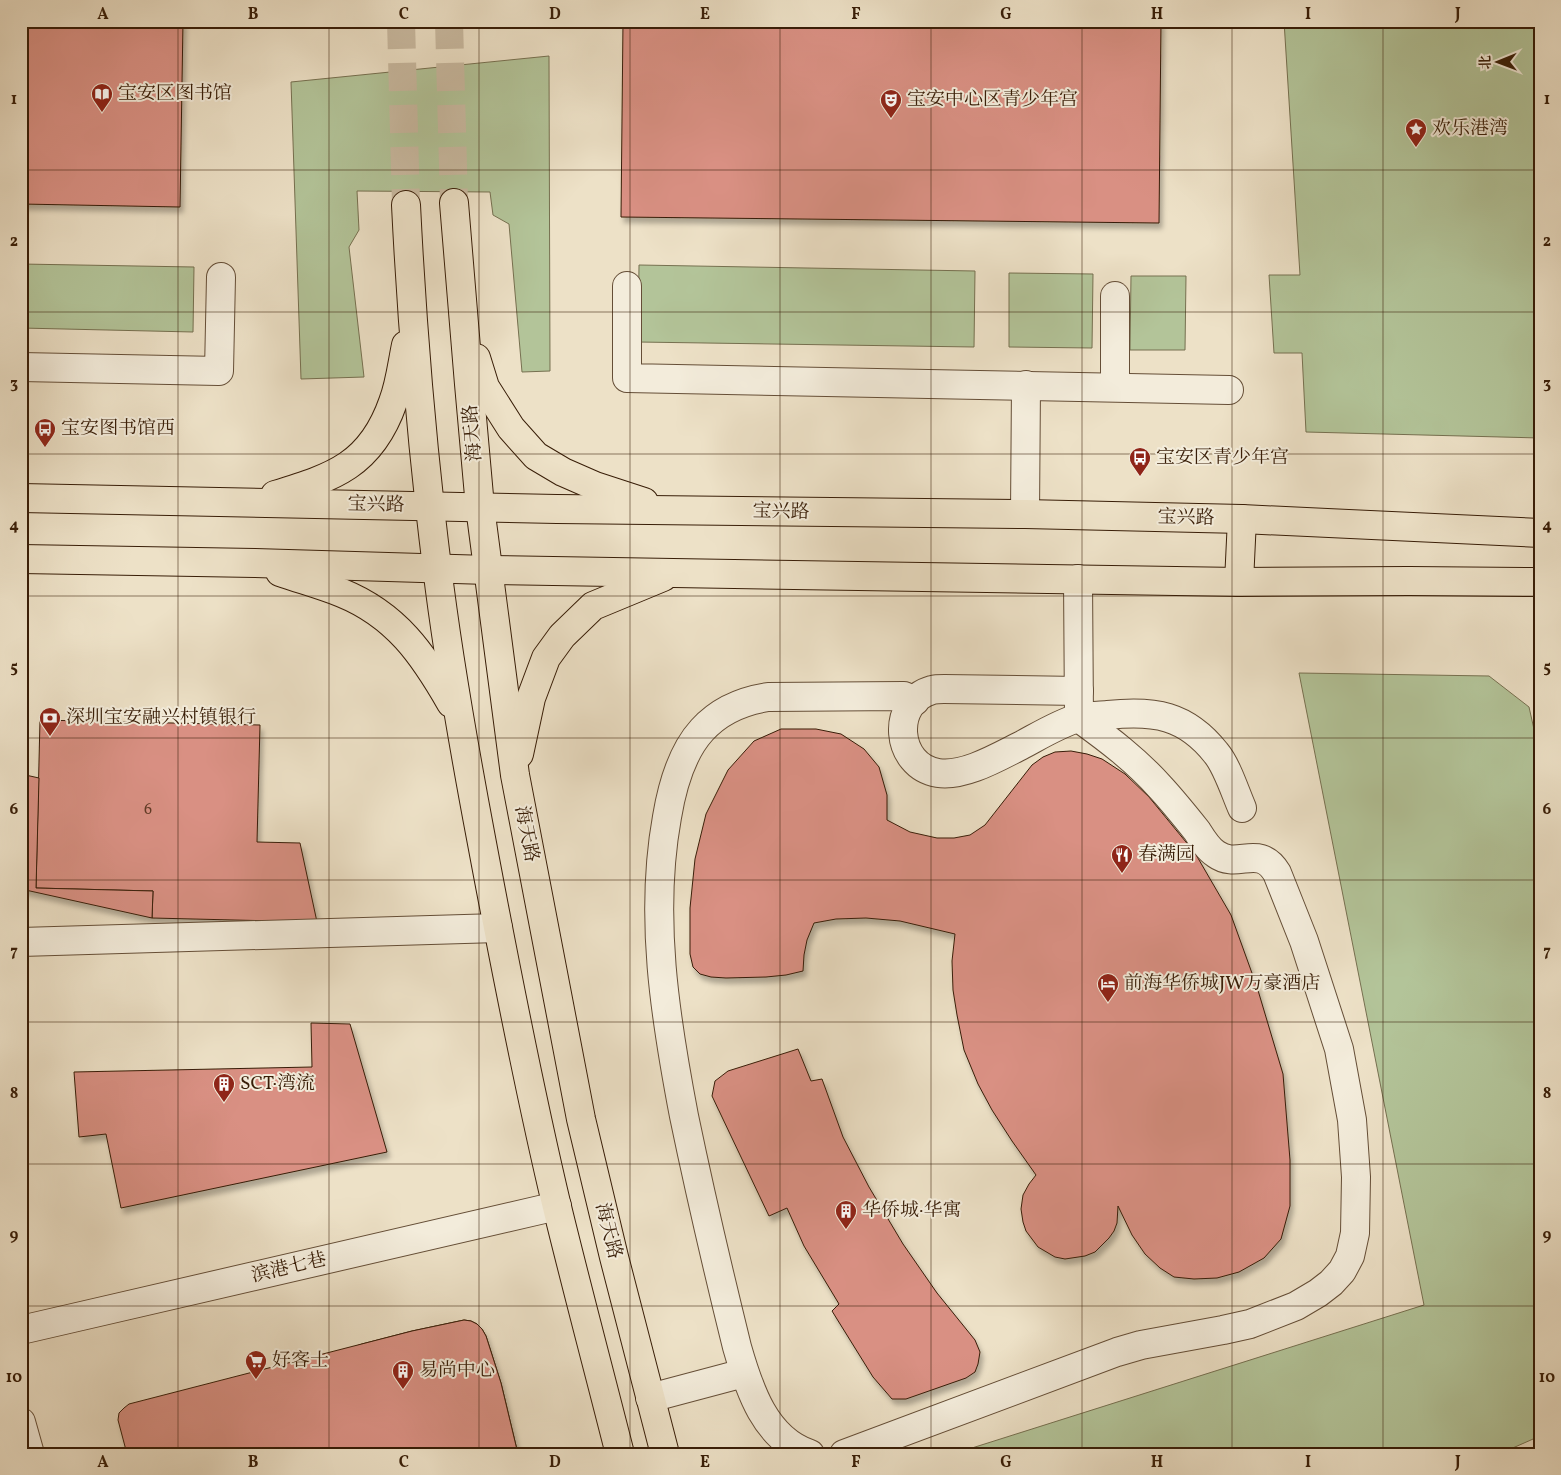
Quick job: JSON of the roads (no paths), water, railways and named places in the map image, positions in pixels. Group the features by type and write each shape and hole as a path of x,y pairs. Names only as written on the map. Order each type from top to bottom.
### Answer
{"main road":[{"name":"海天路","path":"454,203 480,507 515,775 581,1119 665,1454"},
{"path":"406,205 412,317 430,506 458,717 528,1076 557,1206 620,1454"},
{"path":"463,312 485,387 511,428 536,456 562,472 595,486 671,511"},
{"path":"250,502 316,482 353,463 368,448 381,431 394,401 412,317"},
{"name":"宝兴路","path":"21,498 671,511 1024,514 1242,519 1540,533"},
{"path":"1240,582 1242,519"},
{"path":"21,559 255,563 488,570 1240,582 1540,582"},
{"path":"255,563 343,594 392,623 432,669 458,717"},
{"path":"515,775 530,698 546,658 562,636 593,606 674,572"}],"street":[{"path":"21,367 219,371 221,277"},
{"path":"627,286 627,378 1229,390"},
{"path":"1115,296 1115,387"},
{"path":"1024,514 1026,386"},
{"path":"1078,579 1079,718"},
{"path":"1079,691 932,690 923,694 909,709 903,729 906,748 920,765 938,773 953,773 986,763 1059,726 1079,718 1139,712 1164,716 1183,723 1218,754 1242,808"},
{"path":"810,1454 783,1439 768,1423 755,1401 737,1348 692,1154 666,1012 659,936 662,844 670,799 684,759 701,731 723,712 751,700 768,697 904,696 915,701"},
{"path":"844,1454 1118,1352 1141,1345 1223,1330 1268,1318 1296,1306 1318,1293 1342,1271 1350,1256 1355,1233 1356,1178 1352,1120 1339,1050 1304,941 1277,873 1272,864 1265,860 1257,858 1232,859 1215,854 1177,806 1143,769 1117,745 1079,718"},
{"path":"21,942 498,928"},
{"name":"滨港七巷","path":"21,1330 557,1206"},
{"path":"650,1398 744,1373"}],"tunnel":[{"path":"401,21 406,205"},
{"path":"449,21 454,203"}],"place":[{"name":"宝安区图书馆","path":"102,113"},
{"name":"宝安中心区青少年宫","path":"891,119"},
{"name":"欢乐港湾","path":"1416,148"},
{"name":"宝安图书馆西","path":"45,448"},
{"name":"宝安区青少年宫","path":"1140,477"},
{"name":"深圳宝安融兴村镇银行","path":"50,737"},
{"name":"春满园","path":"1122,874"},
{"name":"前海华侨城JW万豪酒店","path":"1108,1003"},
{"name":"SCT·湾流","path":"224,1103"},
{"name":"华侨城·华寓","path":"846,1230"},
{"name":"好客士","path":"256,1380"},
{"name":"易尚中心","path":"403,1390"}]}
